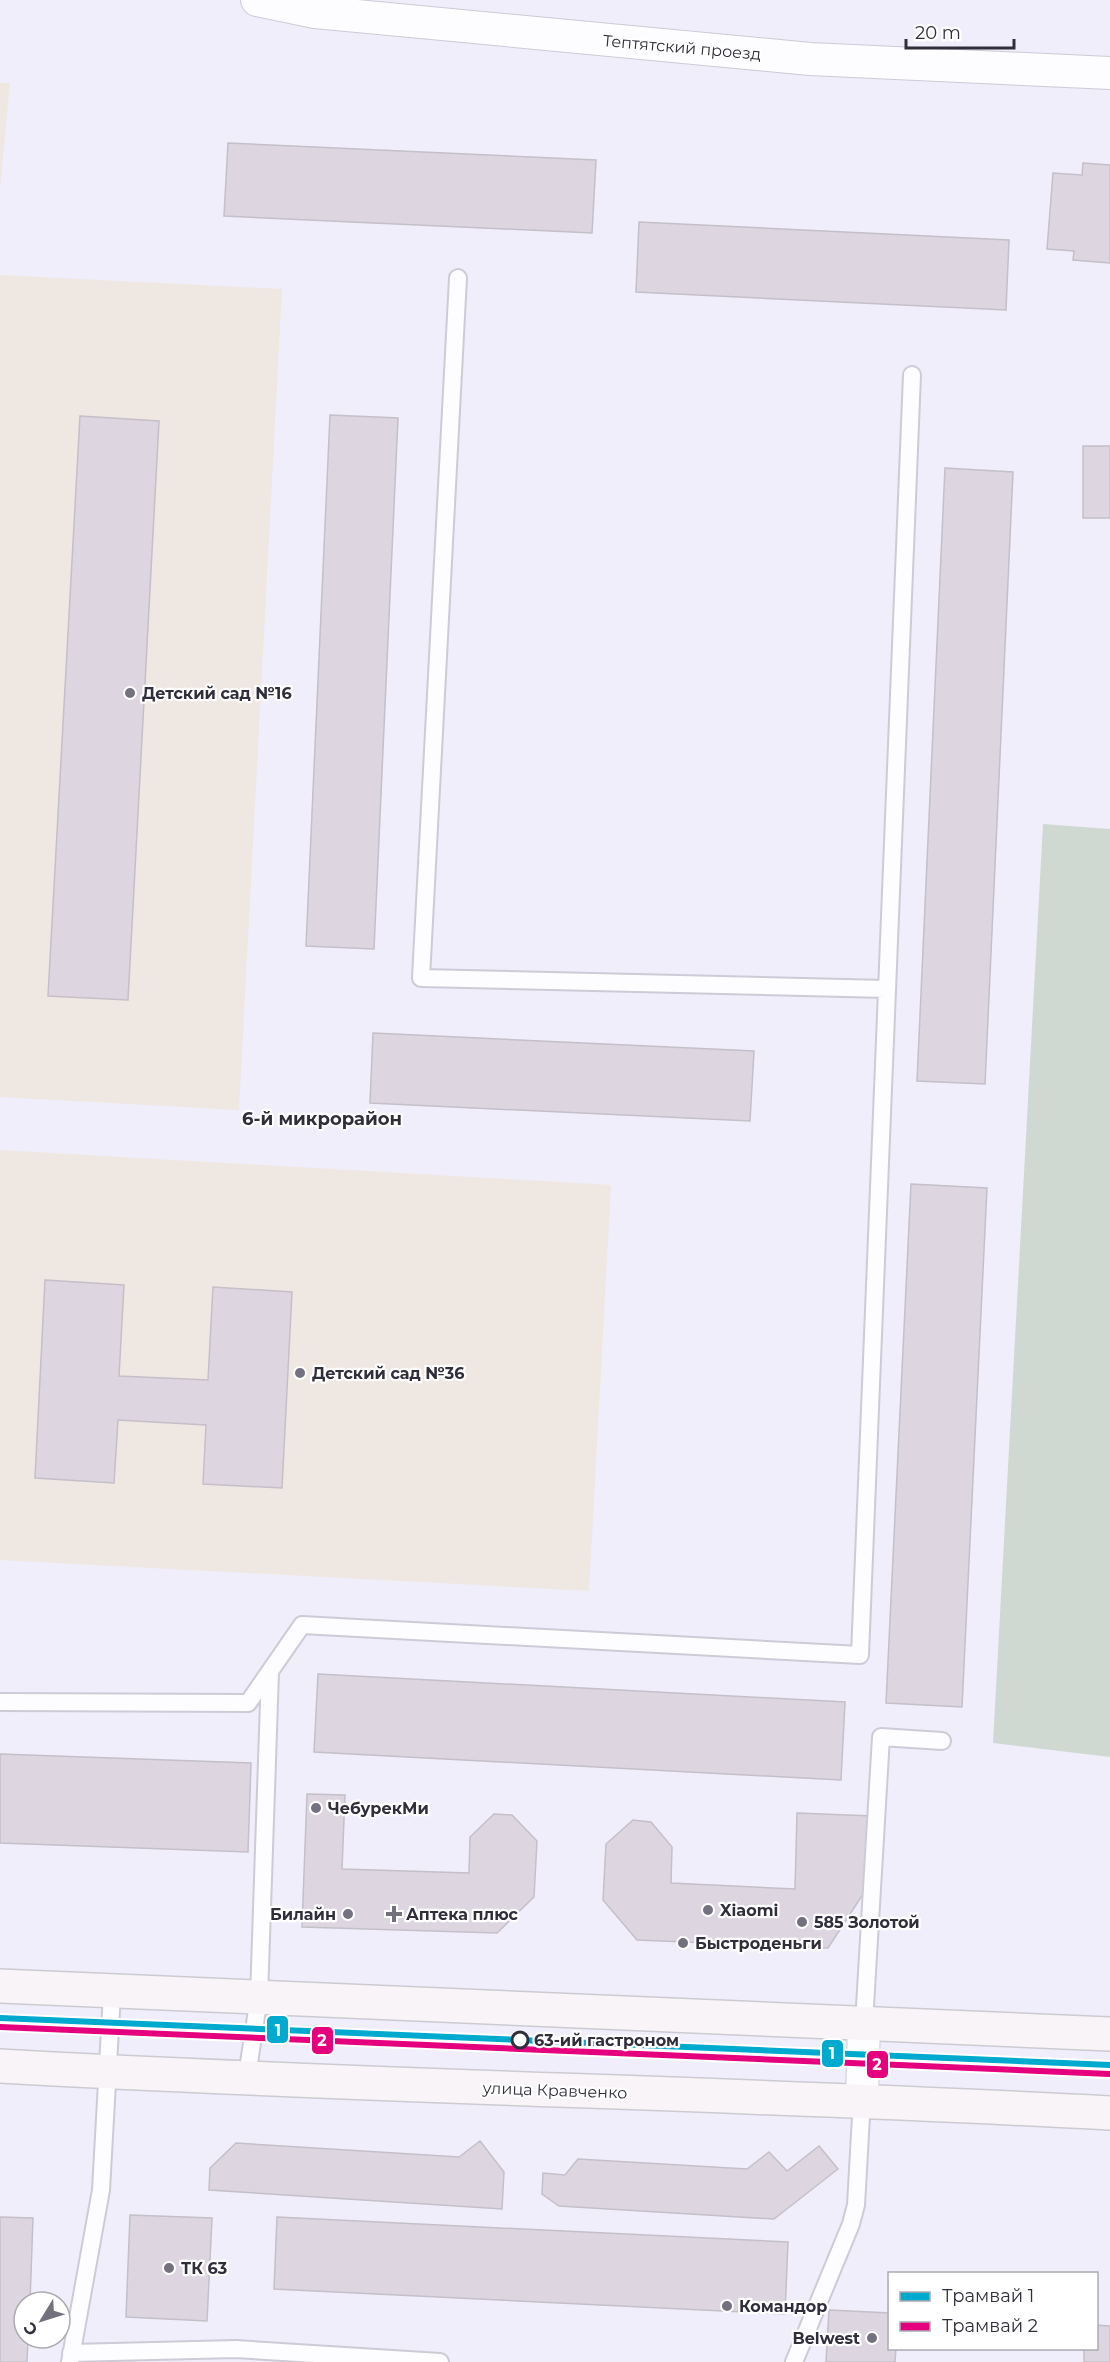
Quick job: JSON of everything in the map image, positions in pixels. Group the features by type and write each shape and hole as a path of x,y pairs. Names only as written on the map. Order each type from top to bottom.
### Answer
{"main road":[{"path":"0,1986 112,1993 259,1997 1110,2034"},
{"name":"улица Кравченко","path":"0,2066 517,2089 862,2099 1110,2113"}],"street":[{"name":"Тептятский проезд","path":"257,0 315,12 810,59 1110,74"},
{"path":"862,2099 864,2024"}],"lane":[{"path":"458,278 421,978 887,989"},
{"path":"0,1702 248,1703 302,1625 860,1655 912,375"},
{"path":"247,2076 259,1997 270,1671"},
{"path":"864,2024 881,1737 942,1741"},
{"path":"112,1993 101,2190 71,2358 236,2349 440,2362"},
{"path":"794,2362 851,2224 856,2205 862,2099"}],"shaded area":[{"path":"0,83 10,83 0,189"},
{"name":"Детский сад №16","path":"0,275 282,289 239,1110 0,1097"},
{"path":"1043,824 1110,829 1110,1757 993,1743"},
{"name":"Детский сад №36","path":"0,1150 611,1185 589,1591 0,1560"}],"building":[{"path":"228,143 596,160 592,233 224,216"},
{"path":"1083,163 1110,165 1110,263 1073,260 1074,251 1047,249 1053,173 1082,175"},
{"path":"639,222 1009,240 1006,310 636,292"},
{"path":"330,415 398,418 374,949 306,946"},
{"path":"80,416 159,421 128,1000 48,996"},
{"path":"1083,446 1110,446 1110,518 1083,518"},
{"path":"945,468 1013,472 985,1084 917,1081"},
{"path":"373,1033 754,1051 750,1121 370,1103"},
{"path":"911,1184 987,1188 962,1707 886,1703"},
{"path":"45,1280 124,1285 119,1376 208,1380 213,1287 292,1292 282,1488 203,1484 206,1425 118,1420 114,1483 35,1478"},
{"path":"318,1674 845,1702 841,1780 314,1752"},
{"path":"0,1754 251,1763 248,1852 0,1843"},
{"path":"307,1794 345,1795 342,1869 469,1873 470,1837 494,1814 512,1815 537,1841 534,1897 497,1933 302,1927"},
{"path":"797,1813 872,1816 869,1885 828,1948 637,1940 603,1900 606,1844 633,1820 651,1822 672,1847 671,1883 795,1889"},
{"path":"480,2141 504,2172 502,2209 209,2190 210,2168 236,2143 459,2157"},
{"path":"819,2146 838,2169 774,2219 559,2206 542,2194 543,2173 565,2175 578,2159 747,2169 769,2152 787,2171"},
{"name":"ТК 63","path":"130,2215 212,2218 207,2321 126,2317"},
{"path":"0,2217 33,2218 30,2290 12,2290 12,2350 28,2350 27,2362 0,2362"},
{"path":"277,2217 788,2242 785,2314 274,2289"},
{"path":"829,2310 888,2313 888,2350 896,2350 895,2362 826,2362"},
{"path":"1098,2325 1110,2326 1110,2362 1084,2362 1084,2350 1098,2350"}],"tram line":[{"name":"1","path":"0,2018 1110,2065"},
{"name":"2","path":"0,2027 1110,2074"}],"place":[{"name":"Детский сад №16","path":"130,693"},
{"name":"Детский сад №36","path":"300,1373"},
{"name":"ЧебурекМи","path":"316,1808"},
{"name":"Xiaomi","path":"708,1910"},
{"name":"Билайн","path":"348,1914"},
{"name":"Аптека плюс","path":"394,1914"},
{"name":"585 Золотой","path":"802,1922"},
{"name":"Быстроденьги","path":"683,1943"},
{"name":"63-ий гастроном","path":"520,2040"},
{"name":"ТК 63","path":"169,2268"},
{"name":"Командор","path":"727,2306"},
{"name":"Belwest","path":"872,2338"}],"district":[{"name":"6-й микрорайон","path":"322,1119"}]}
